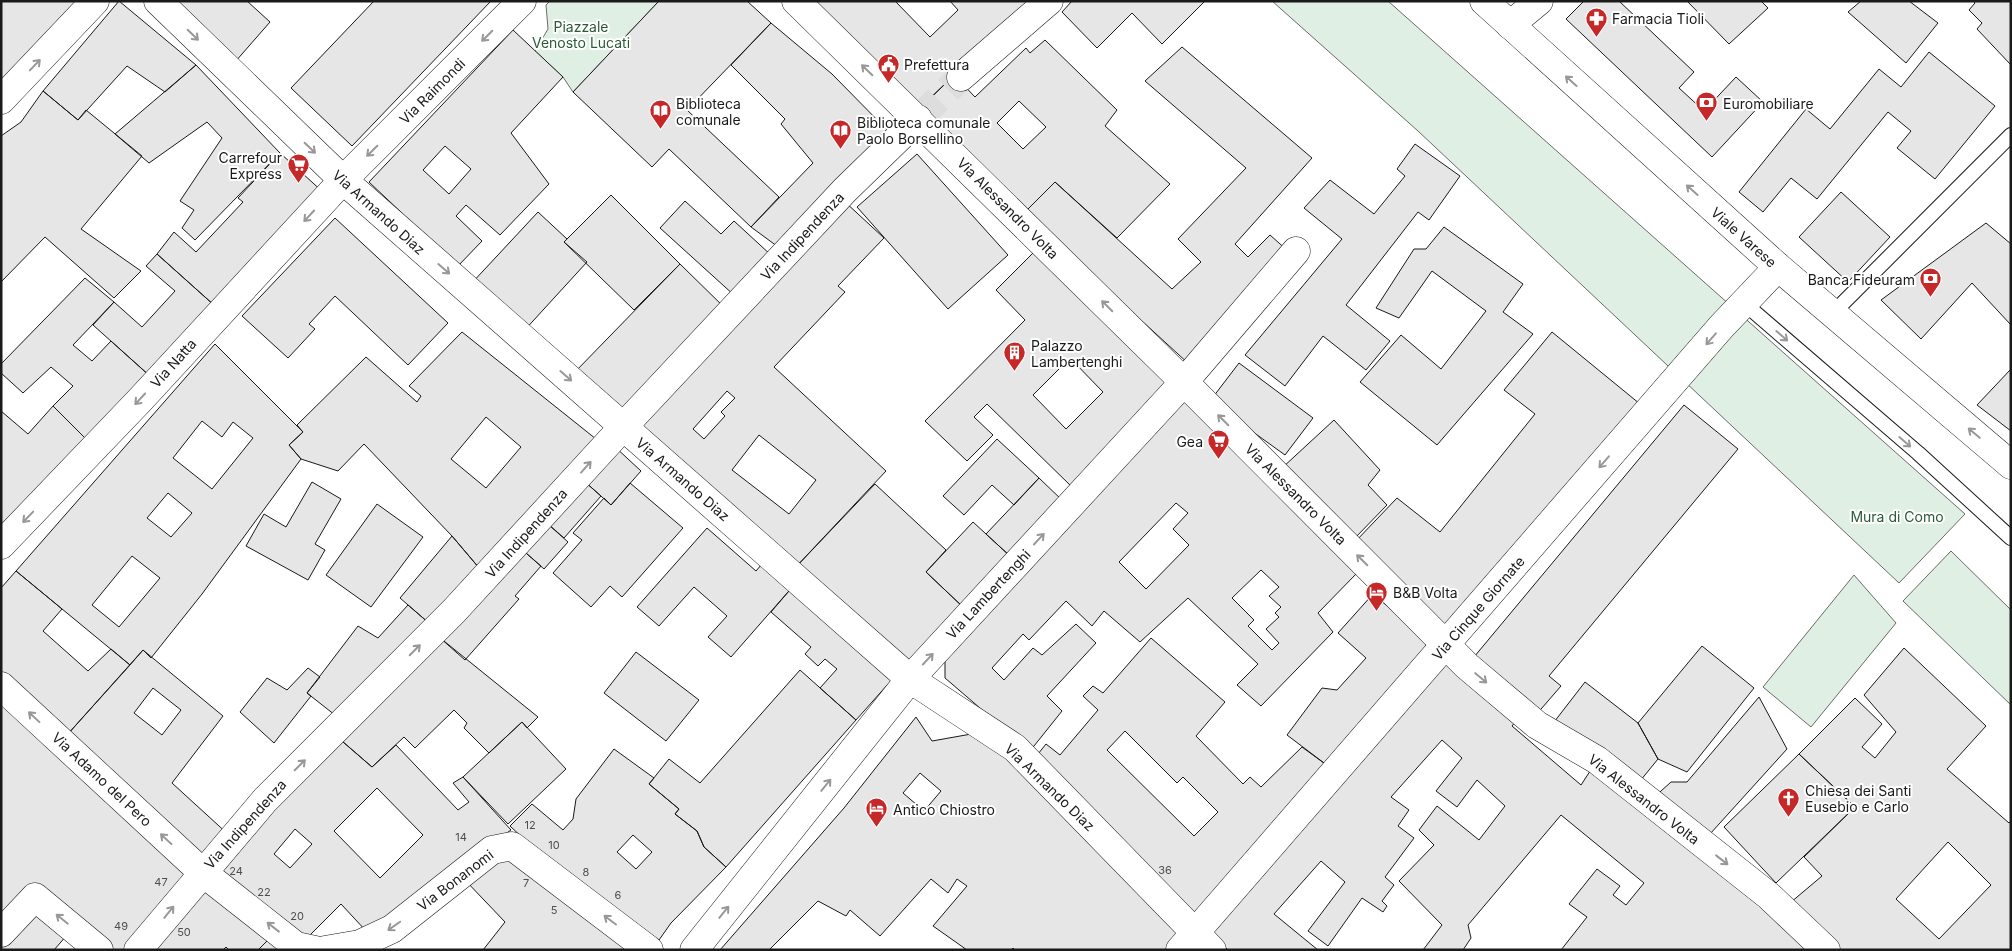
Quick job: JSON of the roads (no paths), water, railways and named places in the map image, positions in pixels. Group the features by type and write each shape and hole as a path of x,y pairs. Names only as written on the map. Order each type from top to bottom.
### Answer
{"street":[{"path":"1,100 95,1"},
{"name":"Via Armando Diaz","path":"158,1 343,180 910,679 1015,748 1196,944"},
{"name":"Via Raimondi","path":"343,180 522,1"},
{"name":"Via Alessandro Volta","path":"796,1 1184,382 1467,666 1537,725 1597,760 1769,896 1826,950"},
{"path":"961,77 1049,1"},
{"name":"Viale Varese","path":"1484,1 1778,268 2011,465"},
{"path":"1510,25 1539,1"},
{"name":"Via Indipendenza","path":"138,950 202,872 265,800 454,611 845,190 918,119"},
{"name":"Via Natta","path":"1,545 140,400 343,180"},
{"name":"Via Lambertenghi","path":"694,950 910,679 1184,382 1296,251"},
{"name":"Via Cinque Giornate","path":"1196,944 1446,644 1715,334 1778,268"},
{"name":"Via Adamo del Pero","path":"1,686 202,872"},
{"name":"Via Bonanomi","path":"325,950 360,944 392,929 492,850 512,846 649,950"},
{"path":"202,872 296,946 315,950"},
{"path":"1,933 35,897 99,950"}],"lane":[{"path":"1832,314 2011,135"},
{"path":"1745,304 1918,453 2011,538"}],"tunnel":[{"path":"918,119 961,77"}],"place":[{"name":"Farmacia Tioli","path":"1596,37"},
{"name":"Prefettura","path":"888,83"},
{"name":"Euromobiliare","path":"1707,122"},
{"name":"Biblioteca comunale","path":"660,130"},
{"name":"Biblioteca comunale Paolo Borsellino","path":"841,149"},
{"name":"Carrefour Express","path":"298,184"},
{"name":"Banca Fideuram","path":"1931,298"},
{"name":"Palazzo Lambertenghi","path":"1015,372"},
{"name":"Gea","path":"1219,460"},
{"name":"B&B Volta","path":"1377,611"},
{"name":"Chiesa dei Santi Eusebio e Carlo","path":"1789,817"},
{"name":"Antico Chiostro","path":"877,828"}],"park label":[{"name":"Piazzale Venosto Lucati","path":"581,34"},
{"name":"Mura di Como","path":"1897,516"}]}
